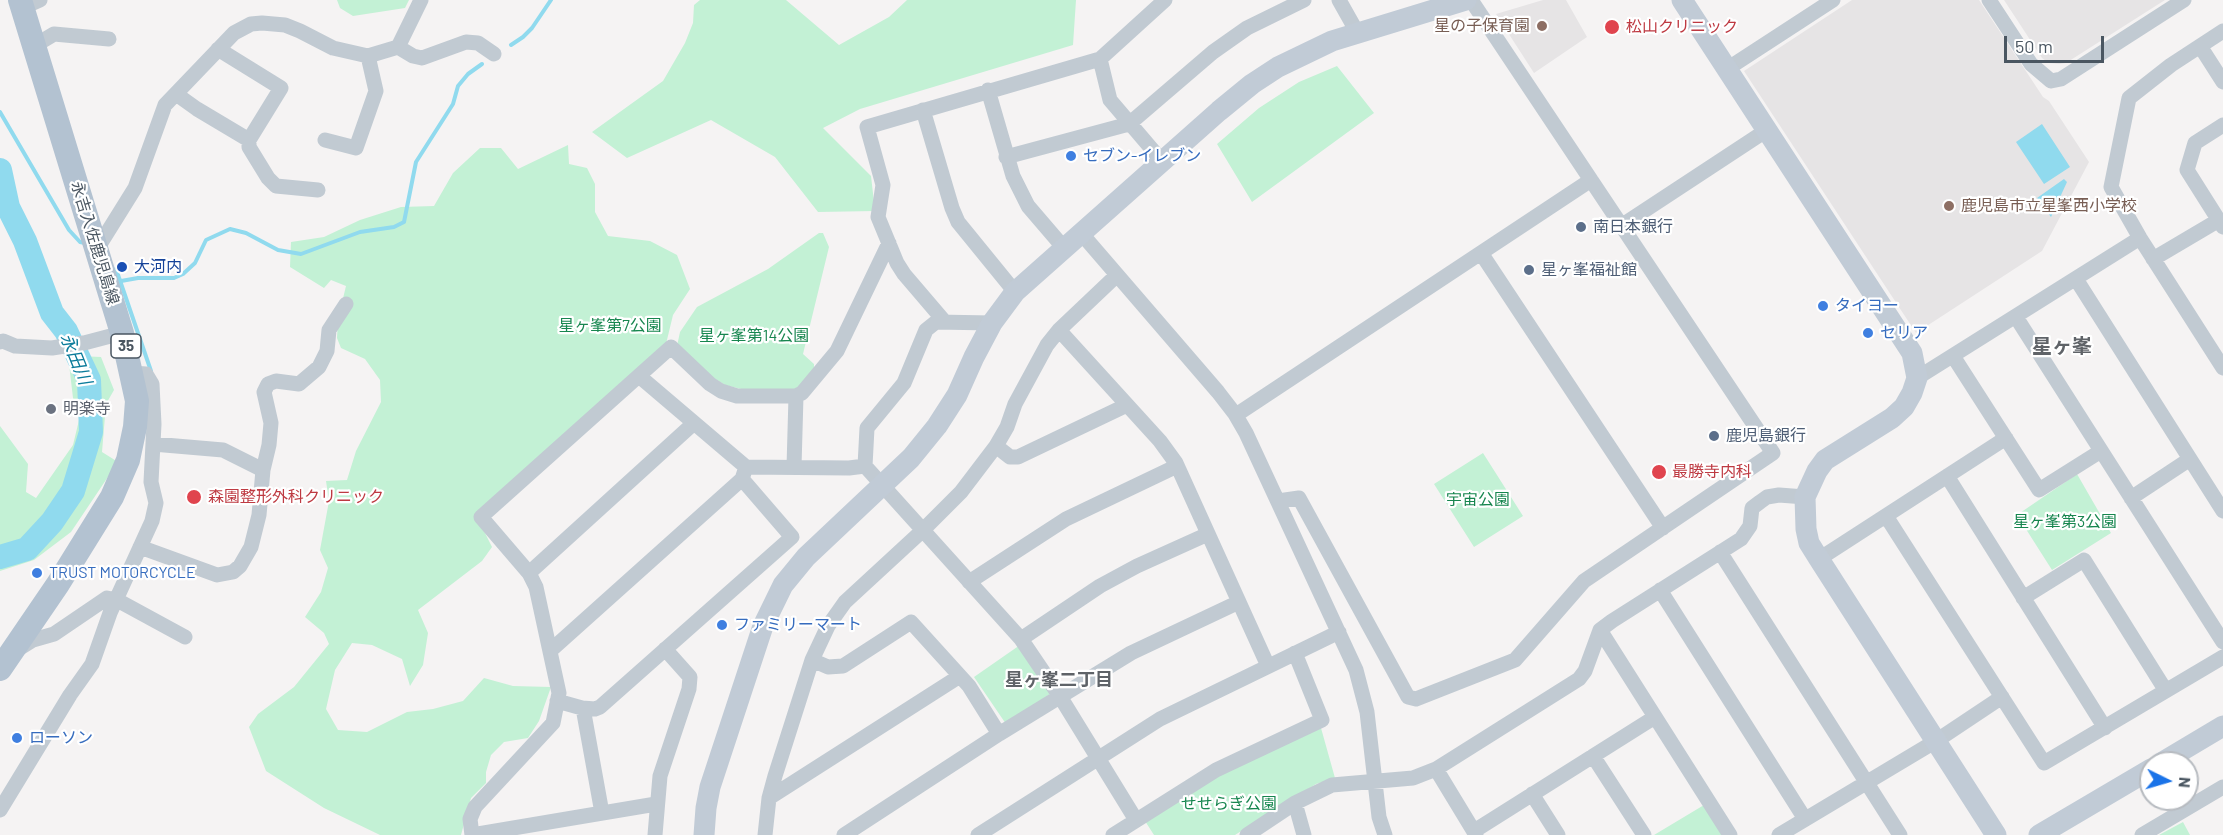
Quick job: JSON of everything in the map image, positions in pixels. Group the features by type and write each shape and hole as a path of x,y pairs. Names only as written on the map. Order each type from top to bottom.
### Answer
{"main road":[{"name":"永吉入佐鹿児島線","path":"3,660 58,584 112,497 128,460 135,427 137,401 122,333 34,46 27,3"}],"street":[{"path":"97,249 135,188 165,105 240,28 262,23 285,25 333,48 368,56 398,47 421,0"},
{"path":"945,322 904,274 878,217 883,185 867,127 1100,59 1165,0"},
{"path":"1006,158 1129,124 1222,46 1247,28 1304,0"},
{"path":"1339,0 1357,32"},
{"path":"704,835 710,787 763,626 783,585 806,557 911,458 937,426 957,395 993,323 1015,292 1162,161 1260,78 1306,53 1357,32 1466,0"},
{"path":"1278,501 1299,498 1408,697 1416,699 1515,660 1584,581 1773,453 1471,0"},
{"path":"1682,0 1912,353 1917,378 1912,393 1898,412 1826,460 1817,471 1805,497 1806,529 1809,543 1996,835"},
{"path":"1989,0 2031,64 2051,81 2061,80 2184,0"},
{"path":"1727,69 1823,3"},
{"path":"2223,32 2170,65 2129,98 2111,187 2140,238 2223,368"},
{"path":"34,46 54,34 109,39"},
{"path":"398,47 413,56 422,58 452,46 472,42 478,43 494,54"},
{"path":"2200,46 2223,82"},
{"path":"218,50 281,88 249,140 249,147 268,178 276,186 318,190"},
{"path":"325,140 356,148 376,91 368,56"},
{"path":"1100,59 1110,100 1162,161"},
{"path":"988,90 1006,158 1028,206 1064,248"},
{"path":"176,94 249,140"},
{"path":"923,110 958,222 1015,292"},
{"path":"2153,259 2221,223 2187,170 2195,143 2223,125"},
{"path":"1621,226 1767,130"},
{"path":"1236,415 1591,180"},
{"path":"1081,233 1201,370 1236,415 1356,670 1370,731 1373,780 1379,817 1385,835"},
{"path":"1917,378 2140,238"},
{"path":"656,804 472,835 470,819 475,807 553,723 559,693 541,604 529,573 481,517 671,347 710,384 721,391 737,396 796,396 802,393 837,351 889,243"},
{"path":"1481,253 1663,528"},
{"path":"765,835 769,798 812,660 828,626 845,602 961,492 996,446 1015,404 1047,345 1059,330 1117,274"},
{"path":"2076,279 2223,511"},
{"path":"140,548 217,575 233,572 240,566 251,547 259,515 263,470 269,445 271,423 264,392 268,384 276,381 299,384 319,367 327,351 329,330 346,304"},
{"path":"2016,316 2223,642"},
{"path":"993,323 936,322 926,330 904,383 867,428 865,466 1021,639 1061,698 1136,820"},
{"path":"1059,330 1160,441 1177,466 1268,666"},
{"path":"0,342 15,346 52,348 84,343 122,333"},
{"path":"1953,356 2039,490 2101,451"},
{"path":"0,810 70,695 92,664 152,521 156,503 152,482 152,384 146,374 132,373"},
{"path":"557,701 595,710 600,707 792,537 744,473 693,423 639,376"},
{"path":"794,468 796,396"},
{"path":"996,446 1010,457 1018,458 1127,405"},
{"path":"529,573 693,423"},
{"path":"1819,559 2006,438"},
{"path":"153,444 223,450 263,470"},
{"path":"2131,498 2190,459"},
{"path":"550,651 744,473 794,468 865,466"},
{"path":"969,582 1066,519 1177,466"},
{"path":"1947,476 2105,728"},
{"path":"1247,835 1295,802 1332,785 1413,777 1436,770 1579,679 1585,671 1600,630 1746,534 1750,526 1752,508 1767,497 1779,495 1805,497"},
{"path":"1886,516 2044,763 2223,657"},
{"path":"1021,639 1109,581 1208,534"},
{"path":"1720,552 1900,835"},
{"path":"2024,598 2084,561 2166,691"},
{"path":"1660,590 1805,819"},
{"path":"3,660 33,640 54,634 107,598 117,600 185,637"},
{"path":"844,835 1131,653 1239,602"},
{"path":"812,660 828,667 843,666 911,622 969,686 999,735"},
{"path":"1600,630 1730,835"},
{"path":"978,835 1160,719 1339,632"},
{"path":"655,835 660,776 689,689 690,677 665,649"},
{"path":"1113,835 1216,770 1322,720 1295,653"},
{"path":"769,798 960,676"},
{"path":"1779,835 1936,741 2002,697"},
{"path":"583,708 602,813"},
{"path":"1436,770 1475,833 1532,794 1655,717"},
{"path":"2181,751 2223,726"},
{"path":"1593,756 1644,835"},
{"path":"2038,835 2139,776"},
{"path":"2142,835 2223,787"},
{"path":"1532,794 1558,835"},
{"path":"1295,802 1304,835"}],"shaded area":[{"name":"星の子保育園","path":"1543,0 1566,0 1587,37 1534,73 1496,14"},
{"name":"鹿児島市立星峯西小学校","path":"1852,0 1979,0 2089,162 2042,251 1916,333 1744,71"},
{"path":"2004,0 2165,0 2066,63 2059,64 2049,63 2042,58"}],"green space":[{"path":"337,0 409,0 405,8 353,16 340,8"},
{"path":"700,0 786,0 839,45 889,17 907,0 1076,0 1073,45 860,109 823,128 871,176 875,211 818,212 775,157 711,120 627,158 592,132 663,81 685,43 693,23 694,5"},
{"path":"1337,66 1374,113 1252,202 1217,144 1259,108 1299,82"},
{"name":"星ヶ峯第7公園","path":"568,145 569,164 587,168 595,184 595,212 608,236 650,241 677,255 690,289 673,315 666,344 474,517 492,547 482,561 418,610 428,633 423,665 410,686 402,659 372,645 352,643 335,670 326,709 338,730 367,732 407,712 433,709 463,701 484,678 513,686 551,687 539,721 528,738 504,742 491,755 486,772 486,783 471,798 461,835 380,835 324,808 266,771 249,727 258,714 294,687 329,644 324,633 305,617 321,592 328,568 320,550 329,501 326,481 347,480 356,451 381,402 380,380 365,359 341,348 337,338 338,319 346,286 331,280 324,288 290,267 291,242 324,237 360,220 401,207 434,206 453,173 480,148 501,148 518,169"},
{"name":"星ヶ峯第14公園","path":"819,233 823,233 829,247 803,354 814,364 814,369 796,390 741,389 725,385 712,377 677,346 680,332 697,307 768,269"},
{"path":"79,356 101,357 114,390 106,404 102,452 118,462 71,532 34,560 0,571 0,426 28,464 26,492 36,498 73,445 80,416 73,398 69,364"},
{"name":"宇宙公園","path":"1483,453 1523,516 1474,547 1434,484"},
{"name":"星ヶ峯第3公園","path":"2077,474 2111,533 2052,570 2017,515"},
{"path":"1020,645 1053,692 1006,724 974,677"},
{"name":"せせらぎ公園","path":"1321,728 1335,778 1316,784 1235,835 1154,835 1145,821 1214,778"},
{"path":"1704,805 1724,835 1654,835"},
{"path":"2183,822 2190,835 2159,835"}],"water":[{"path":"2042,124 2070,167 2044,184 2016,142"},
{"path":"2064,179 2067,182 2051,217 2037,198"}],"waterway":[{"path":"511,45 532,28 551,0"},
{"path":"121,281 138,278 174,278 183,274 195,263 206,240 230,229 246,233 278,250 301,254 360,232 394,227 404,222 416,162 453,104 458,86 468,74 482,64"},
{"path":"0,112 69,230 80,242 85,243"},
{"name":"永田川","path":"0,170 8,207 25,241 52,313 66,331 89,380 91,432 73,491 52,522 27,549 0,557"},
{"path":"116,269 151,371"}],"place":[{"name":"星の子保育園","path":"1542,26"},
{"name":"松山クリニック","path":"1612,27"},
{"name":"セブン-イレブン","path":"1071,156"},
{"name":"鹿児島市立星峯西小学校","path":"1949,206"},
{"name":"南日本銀行","path":"1581,227"},
{"name":"大河内","path":"122,267"},
{"name":"星ヶ峯福祉館","path":"1529,270"},
{"name":"タイヨー","path":"1823,306"},
{"name":"セリア","path":"1868,333"},
{"name":"明楽寺","path":"51,409"},
{"name":"鹿児島銀行","path":"1714,436"},
{"name":"最勝寺内科","path":"1659,472"},
{"name":"森園整形外科クリニック","path":"194,497"},
{"name":"TRUST MOTORCYCLE","path":"37,573"},
{"name":"ファミリーマート","path":"722,625"},
{"name":"ローソン","path":"17,738"}],"district":[{"name":"星ヶ峯","path":"2062,346"},
{"name":"星ヶ峯二丁目","path":"1059,680"}]}
